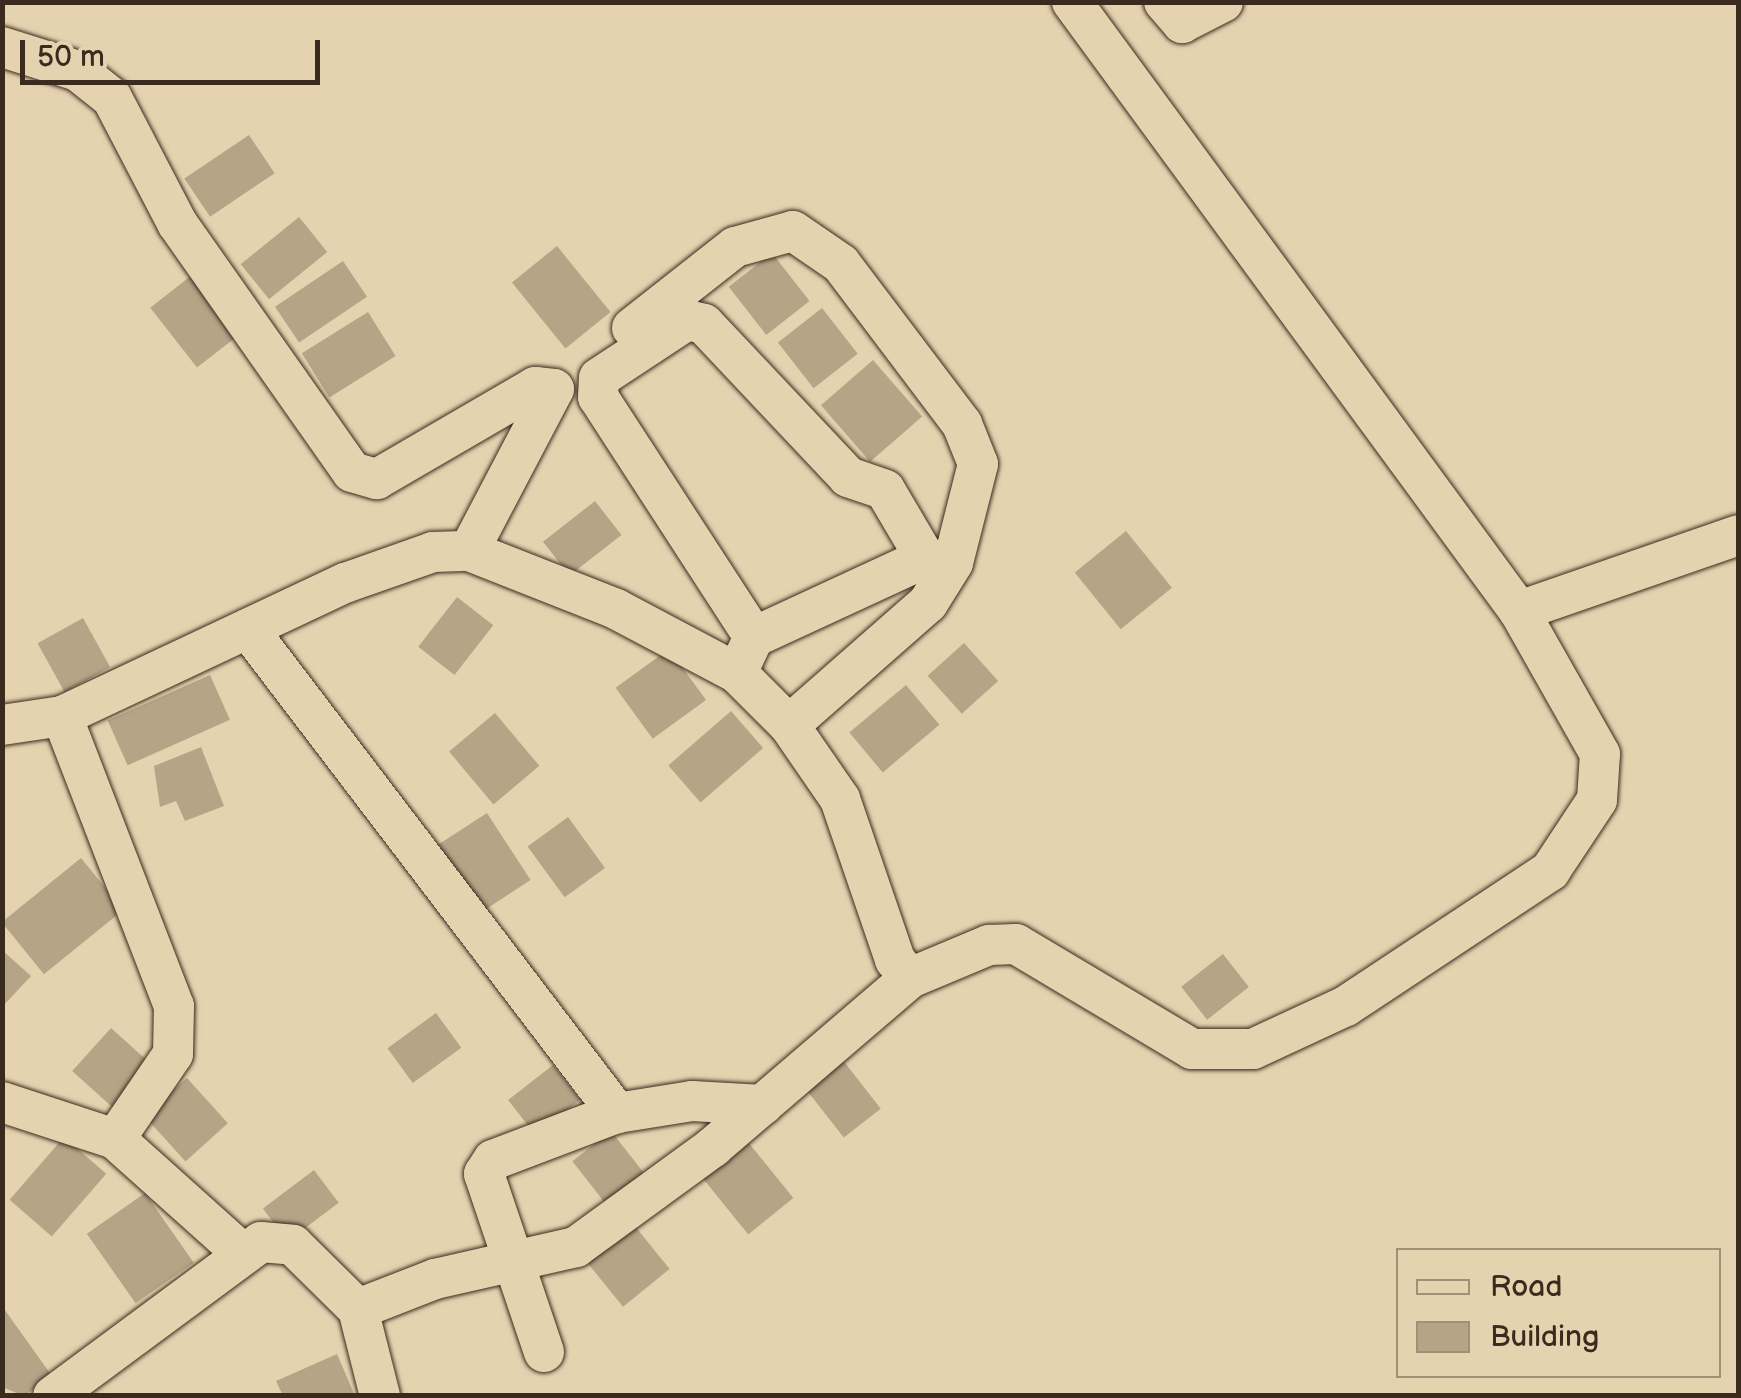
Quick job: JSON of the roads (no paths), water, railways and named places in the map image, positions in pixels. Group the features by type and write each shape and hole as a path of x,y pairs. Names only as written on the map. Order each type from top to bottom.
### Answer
{"street":[{"path":"358,1308 576,1247 763,1106 910,978 989,945 1016,944 1192,1049 1252,1048 1346,1006 1550,871 1597,800 1600,754 1519,611 1072,2"},
{"path":"1164,2 1182,23 1223,2"},
{"path":"2,47 78,71 112,98 176,223 352,472 377,479 535,387 554,389"},
{"path":"469,551 554,389 735,247 793,231 841,264 962,424 978,464 973,514 953,562 928,603 789,724"},
{"path":"736,673 754,637 912,564 922,551 885,490 848,476 704,324 687,320 598,378 598,397 754,637"},
{"path":"1519,611 1738,534"},
{"path":"2,725 62,716 363,577 433,552 469,551 616,609 736,673 789,724 840,798 894,960 910,978"},
{"path":"248,629 617,1113"},
{"path":"62,716 174,1006 174,1054 114,1140"},
{"path":"544,1352 484,1174 493,1160 617,1113 692,1101 763,1106"},
{"path":"2,1102 114,1140 240,1251"},
{"path":"53,1396 240,1251 293,1245 358,1308 380,1396"}]}
